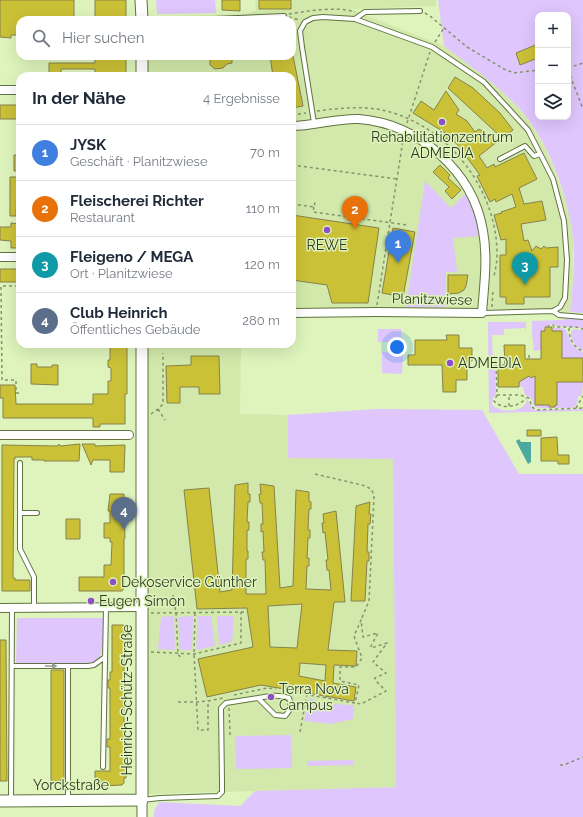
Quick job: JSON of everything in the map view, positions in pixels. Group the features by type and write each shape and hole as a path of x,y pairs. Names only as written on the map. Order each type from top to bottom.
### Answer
{"main road":[{"path":"141,0 142,16"},
{"path":"142,60 142,72"},
{"name":"Heinrich-Schütz-Straße","path":"142,348 142,800"},
{"name":"Yorckstraße","path":"5,801 142,800"}],"street":[{"path":"0,90 16,90"},
{"name":"Planitzwiese","path":"296,125 358,119 382,123 405,130 422,140 449,163 464,181 478,208 484,232 486,254 482,313 296,313"},
{"path":"0,257 16,257"},
{"path":"0,436 129,435"},
{"path":"0,608 106,608 143,610"},
{"name":"Heinrich-Schütz-Straße","path":"142,800 142,817"}],"lane":[{"path":"355,19 365,12 420,10"},
{"path":"314,123 300,31 305,22 313,18 323,17 355,19 432,47 484,82 528,130 553,178 564,221 566,252 565,298 560,307 553,311 482,313"},
{"path":"500,159 525,146 534,156 540,154"},
{"path":"553,311 559,315 583,317"},
{"path":"20,463 20,549 34,577 34,608"},
{"path":"20,513 37,512"},
{"path":"5,801 12,666 12,608"},
{"path":"103,766 106,608"},
{"path":"12,666 88,666 94,665 105,657"},
{"path":"68,666 68,800"},
{"path":"142,800 218,796 222,792 221,708 229,703 272,695 283,695 289,698 291,702 290,710 285,716 275,715 258,698"}],"path":[{"path":"420,10 430,16 467,47 504,69 514,73 535,70"},
{"path":"296,19 305,22"},
{"path":"376,312 405,130 432,47 444,28"},
{"path":"571,68 583,63"},
{"path":"571,77 583,109"},
{"path":"296,114 312,111 349,108 369,108 390,112 408,118 432,133 453,150 468,167 490,210 497,256 493,281"},
{"path":"296,166 397,179"},
{"path":"315,202 313,212 407,225"},
{"path":"296,205 314,207"},
{"path":"16,286 0,286 2,380 16,380 16,393 19,393"},
{"path":"492,313 493,289"},
{"path":"548,327 553,325 554,327 576,327 583,329"},
{"path":"569,328 570,339 573,344 577,349 583,351"},
{"path":"151,414 163,404 163,353"},
{"path":"529,355 530,359"},
{"path":"496,365 497,396 494,401 495,403 509,406 521,404 526,398"},
{"path":"497,396 520,395 529,398 534,408 537,410 583,408"},
{"path":"509,396 509,406"},
{"path":"576,408 583,396"},
{"path":"158,409 165,420"},
{"path":"315,474 366,486 372,490 374,497 369,601 354,636 362,658 356,667 340,667 340,681 359,685 353,704"},
{"path":"173,595 176,614 178,654 181,658"},
{"path":"143,610 176,614 247,612"},
{"path":"143,652 194,654 241,643 241,612"},
{"path":"195,613 194,654 198,730 208,730 208,701"},
{"path":"284,690 326,697 353,704 361,704 386,690 375,680 375,678 386,673 373,662 387,643 371,648 378,633 363,637 361,620"},
{"path":"178,702 208,701 267,688 278,689"},
{"path":"300,732 308,694"},
{"path":"326,697 326,704"},
{"path":"229,703 230,735"},
{"path":"560,765 564,765 583,757"}],"shaded area":[{"path":"156,0 215,0 216,13 157,14"},
{"path":"255,0 436,0 436,6 350,9 444,46 499,89 516,105 531,124 544,146 554,168 569,213 573,240 573,275 570,312 296,317 296,72 144,72 144,60 296,60 296,16 178,16 247,14 256,10"},
{"path":"438,0 583,0 583,313 570,312 574,266 573,239 561,185 546,149 537,132 515,104 471,66 444,46"},
{"path":"425,181 451,208 465,194 475,213 479,236 453,238 457,272 446,272 445,307 406,307"},
{"path":"583,319 583,328 555,326 553,324 548,325 545,331 541,332 541,350 534,351 532,321"},
{"path":"488,322 526,322 526,334 525,328 504,329 504,335 492,335 496,395 493,398 492,405 496,408 506,410 517,410 525,405 527,399 532,408 535,410 583,409 583,411 489,413"},
{"path":"552,327 563,328 566,330 574,346 583,352 583,358 563,358 553,355 562,354 562,331 552,331"},
{"path":"378,329 401,329 402,342 378,342"},
{"path":"573,329 583,330 583,350 577,347 571,338 571,332"},
{"name":"Terra Nova Campus","path":"146,348 241,348 240,414 288,415 288,457 393,458 396,787 147,794"},
{"path":"382,352 403,353 402,374 382,373"},
{"path":"563,368 564,382 583,382 582,395 577,399 576,405 573,408 535,407 530,397 525,395 523,387 519,387 519,376 524,376 526,378 529,376 531,378 536,376 548,380 535,380 535,405 549,405 550,407 555,407 555,405 557,405 557,380"},
{"path":"376,409 482,410 519,474 583,474 583,817 154,817 154,811 159,802 240,806 255,791 396,787 393,459 288,458 288,415"},
{"path":"174,616 175,650 158,649 161,617"},
{"path":"193,616 192,650 180,650 178,617"},
{"path":"198,616 211,616 215,646 196,650"},
{"path":"217,616 234,616 232,642 219,645"},
{"path":"17,618 103,618 103,643 98,660 94,664 16,666"},
{"path":"309,698 324,704 354,705 353,719 331,724 304,721"},
{"path":"291,735 292,768 236,769 235,736"},
{"path":"353,760 353,765 307,766 307,761"}],"water":[{"path":"519,439 521,442 531,442 531,462 528,464 516,441"}],"building":[{"path":"0,0 74,0 74,16 16,16 16,35 11,35 11,38 0,37"},
{"path":"95,0 126,0 126,16 95,16"},
{"path":"222,0 240,0 240,11 222,10"},
{"path":"259,0 291,0 291,9 259,9"},
{"path":"535,45 535,59 520,65 516,53"},
{"path":"95,60 126,60 126,72 95,72 95,69 61,69 61,72 49,72 49,63 95,63"},
{"path":"210,60 232,60 232,63 227,64 223,68 215,69 210,65"},
{"path":"271,60 294,60 303,106 296,107 296,72 272,72"},
{"path":"455,77 473,88 500,113 513,130 502,138 448,88"},
{"path":"446,91 459,110 456,114 467,121 475,132 479,129 498,141 479,156 487,168 494,164 495,167 524,153 537,179 519,188 524,204 542,201 546,220 521,224 524,241 528,240 532,251 536,246 541,249 544,246 546,248 558,247 558,267 550,267 550,297 524,297 524,304 506,304 506,297 500,297 500,255 506,255 506,239 501,240 494,215 516,207 512,194 496,202 495,199 490,202 477,176 480,175 456,143 445,138 447,134 413,113 421,101 434,110"},
{"path":"0,105 16,105 16,119 0,119"},
{"path":"14,155 16,155 16,171 14,171"},
{"path":"440,165 450,175 448,178 461,190 452,199 445,191 449,187 433,172"},
{"path":"10,177 16,177 16,216 10,216"},
{"path":"296,216 379,228 368,303 332,303 327,285 296,281"},
{"path":"11,223 16,224 16,248 11,248 11,241 0,240 0,227 11,227"},
{"path":"393,228 415,232 403,297 382,293"},
{"path":"0,269 16,269 16,282 0,282"},
{"path":"448,275 468,275 464,290 459,293 448,294"},
{"path":"545,327 552,327 552,331 562,331 562,358 583,358 583,382 557,382 557,405 555,405 555,407 549,407 549,405 535,405 535,376 531,378 529,376 519,382 519,387 498,387 498,365 505,365 504,345 525,345 525,359 541,359 541,331 545,331"},
{"name":"ADMEDIA","path":"446,335 459,335 459,348 472,348 472,361 467,361 467,380 456,380 456,392 443,392 442,365 408,365 408,355 415,355 415,340 447,340"},
{"path":"110,348 127,348 127,394 125,394 125,424 100,424 100,427 93,427 93,418 3,418 3,398 0,398 0,385 15,385 16,404 93,404 93,394 108,394 108,381 111,381 111,368 108,367 108,360 110,360"},
{"path":"191,356 219,356 220,394 199,394 199,387 180,387 180,403 167,403 166,366 191,365"},
{"path":"31,364 37,364 37,367 52,367 52,365 58,365 58,385 31,384"},
{"path":"527,430 541,430 541,436 527,436"},
{"path":"557,437 558,455 569,455 569,464 558,464 558,461 541,461 541,438"},
{"path":"59,444 60,446 80,444 79,461 32,460 32,457 15,457 14,459 13,578 15,578 15,580 30,580 30,591 2,591 2,445 57,446"},
{"path":"82,444 95,444 95,446 125,445 124,472 110,472 110,460 93,460 91,465"},
{"path":"248,483 248,494 250,494 247,522 249,522 249,530 247,530 248,559 246,559 246,594 266,594 265,560 263,560 262,552 264,552 263,531 261,532 261,524 263,524 262,503 260,503 259,494 261,494 260,484 274,486 280,588 293,586 296,490 309,492 309,501 311,502 311,509 309,509 308,530 310,530 310,538 308,538 307,558 309,558 309,566 307,566 306,589 331,590 329,570 327,570 326,560 328,560 325,532 323,533 322,523 324,523 323,514 336,511 345,602 334,602 328,650 357,651 356,666 334,665 333,683 356,687 354,701 261,685 207,697 198,659 253,647 247,608 197,609 184,490 209,488 220,592 232,590 235,485","holes":["302,604 297,648 270,647 268,606","300,663 326,665 325,681 299,676"]},
{"path":"110,494 124,494 124,502 126,502 126,508 124,508 124,588 122,591 79,591 79,577 104,577 104,565 111,565 112,542 110,542 110,538 104,538 104,523 110,523 110,511 108,511"},
{"path":"370,502 369,514 371,514 370,524 368,524 367,552 369,552 369,561 367,561 365,601 351,601 356,506"},
{"path":"66,519 80,519 80,539 66,539"},
{"path":"112,625 124,625 124,730 126,740 124,764 126,764 126,778 124,778 124,783 122,785 100,786 95,785 95,771 110,771 110,747 107,747 107,739 110,739 110,688 108,688 108,680 110,680 110,672 112,672"},
{"path":"0,640 6,640 7,781 0,781"},
{"path":"51,670 64,670 64,781 51,781"}],"place":[{"name":"Rehabilitationzentrum ADMEDIA","path":"442,122"},
{"name":"Fleischerei Richter","path":"355,229"},
{"name":"REWE","path":"327,230"},
{"name":"JYSK","path":"398,263"},
{"name":"Fleigeno / MEGA","path":"525,285"},
{"name":"ADMEDIA","path":"450,363"},
{"name":"Club Heinrich","path":"124,530"},
{"name":"Dekoservice Günther","path":"113,582"},
{"name":"Eugen Simon","path":"91,601"},
{"name":"Terra Nova Campus","path":"271,697"}]}
